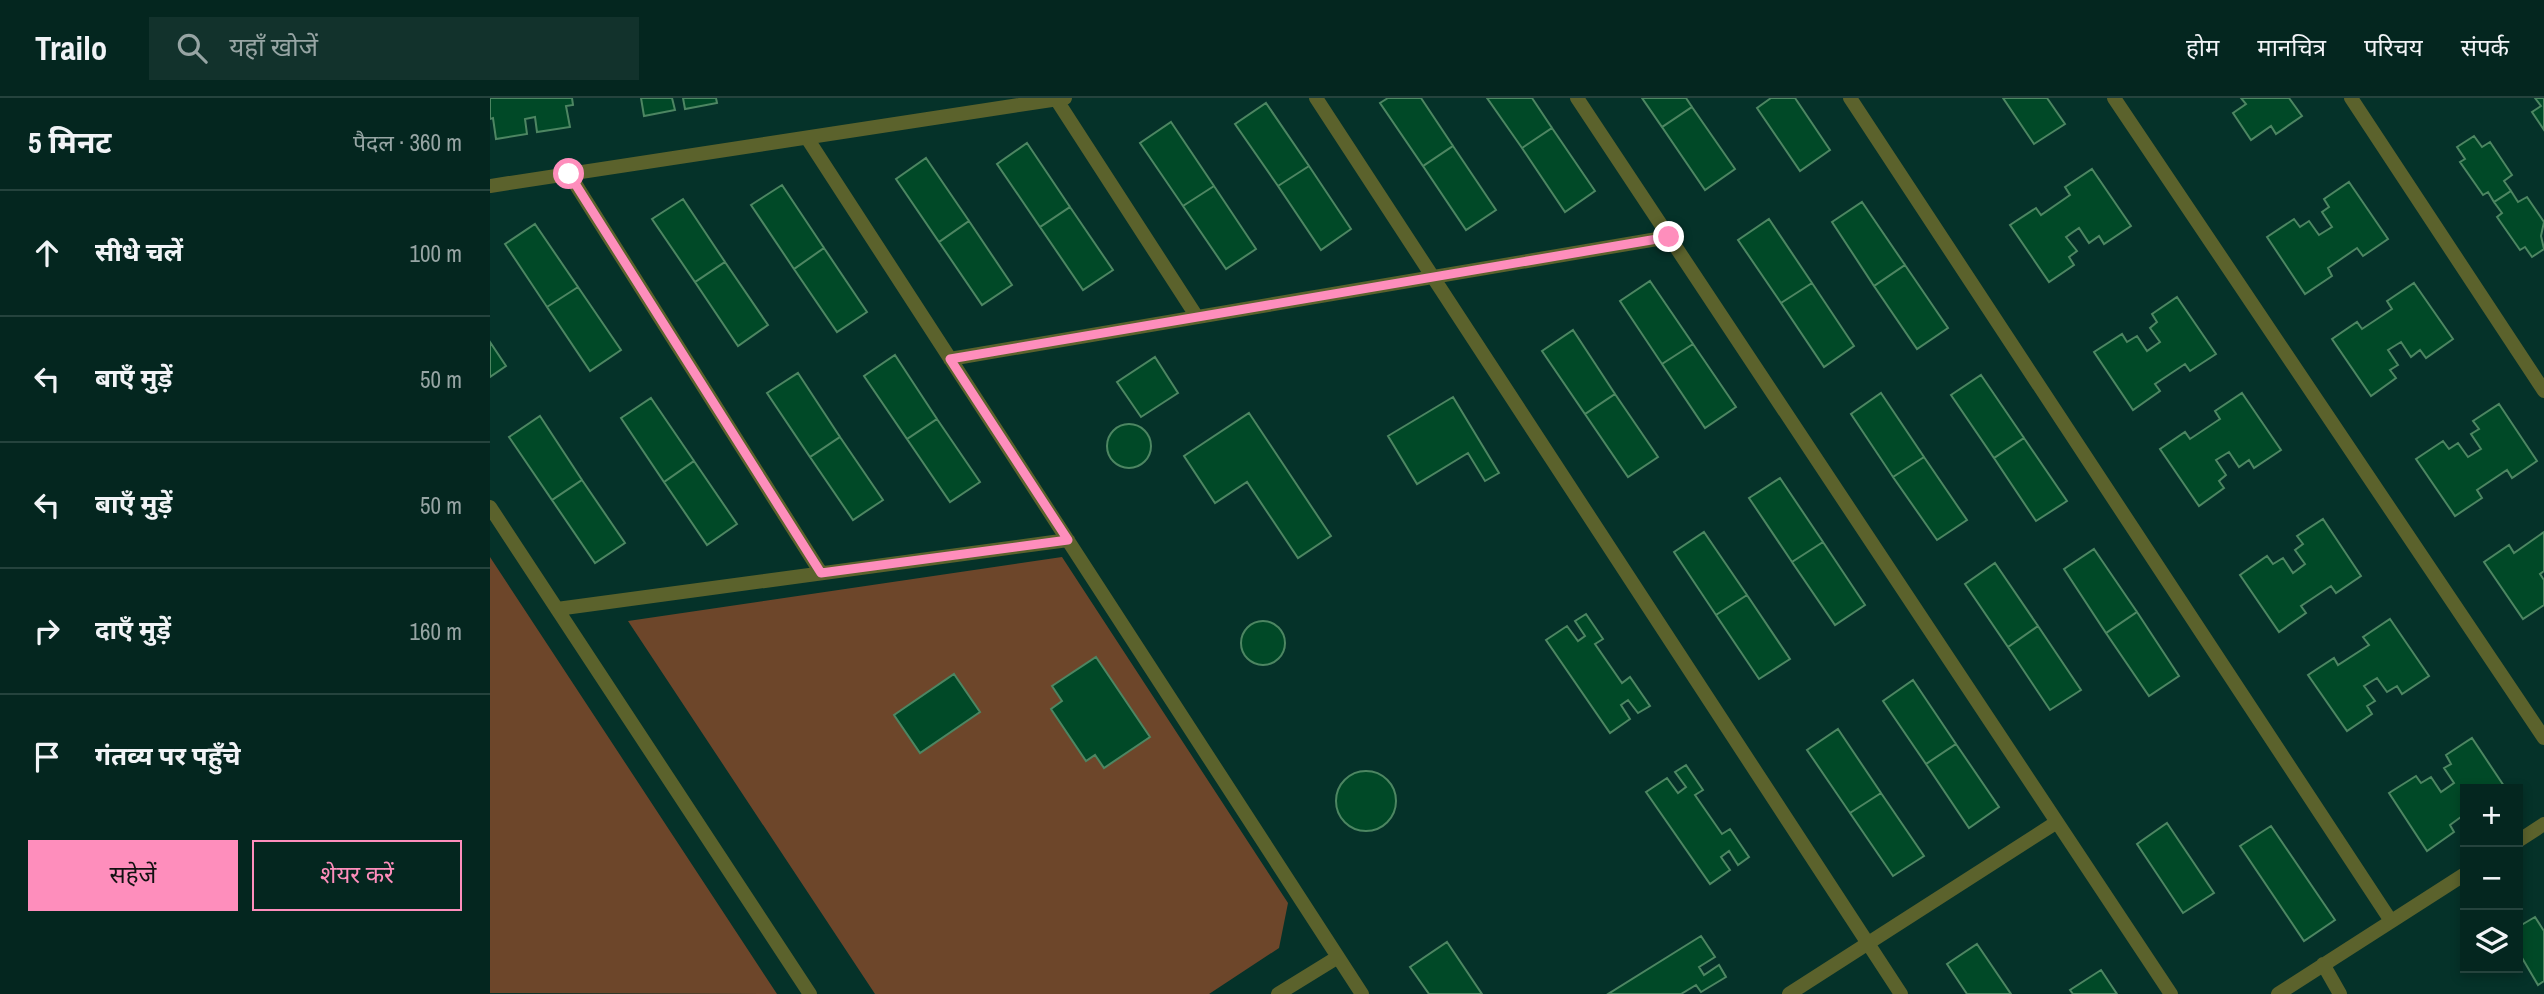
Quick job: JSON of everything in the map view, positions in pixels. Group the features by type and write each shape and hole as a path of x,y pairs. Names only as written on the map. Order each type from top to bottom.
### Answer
{"lane":[{"path":"1316,98 1901,994"},
{"path":"1577,98 2171,994"},
{"path":"1850,98 2391,921"},
{"path":"2114,98 2544,738"},
{"path":"2351,98 2544,391"},
{"path":"490,186 1061,99 1197,317"},
{"path":"807,138 1362,994"},
{"path":"569,174 821,573"},
{"path":"950,359 1669,237"},
{"path":"490,507 810,994"},
{"path":"557,608 1068,540"},
{"path":"1789,994 2057,822"},
{"path":"2523,838 2544,824"},
{"path":"2278,994 2460,877"},
{"path":"1279,994 1338,957"},
{"path":"2323,964 2340,994"}],"shaded area":[{"path":"490,557 777,994 490,993"},
{"path":"1062,557 1288,903 1279,948 1209,994 875,994 628,621"}],"building":[{"path":"490,98 572,98 573,105 566,106 570,127 537,132 535,117 525,119 527,134 496,139 493,118 490,119"},
{"path":"641,98 672,98 675,110 644,116"},
{"path":"683,98 716,98 717,103 685,109"},
{"path":"1388,98 1421,98 1453,146 1423,166 1380,103"},
{"path":"1487,98 1532,98 1552,128 1522,148"},
{"path":"1642,98 1686,98 1692,107 1662,127"},
{"path":"1771,98 1795,98 1830,150 1800,171 1757,108"},
{"path":"2003,98 2047,98 2065,124 2034,144"},
{"path":"2241,98 2289,98 2302,116 2276,134 2271,126 2251,140 2233,113 2246,104"},
{"path":"2535,98 2544,98 2544,130 2532,112 2541,106"},
{"path":"1266,103 1309,166 1278,186 1235,124"},
{"path":"1692,107 1735,169 1705,190 1662,127"},
{"path":"1171,122 1214,186 1183,206 1140,143"},
{"path":"1552,128 1595,191 1565,212 1522,148"},
{"path":"2474,136 2482,147 2490,142 2512,175 2504,181 2511,191 2494,202 2488,192 2483,195 2460,162 2465,159 2457,147"},
{"path":"1027,143 1070,207 1040,227 997,164"},
{"path":"1453,146 1496,210 1466,230 1423,166"},
{"path":"926,158 969,221 939,242 896,179"},
{"path":"1309,166 1351,229 1321,250 1278,186"},
{"path":"2092,169 2131,226 2104,244 2099,236 2089,243 2079,228 2066,237 2077,251 2069,257 2074,265 2049,282 2010,225 2036,208 2041,215 2070,195 2065,187"},
{"path":"2349,182 2388,239 2363,256 2357,248 2328,268 2332,276 2305,294 2267,237 2294,219 2300,227 2309,221 2319,235 2332,227 2322,212 2329,207 2324,199"},
{"path":"782,185 824,248 794,269 751,205"},
{"path":"1214,186 1256,249 1226,269 1183,206"},
{"path":"2511,191 2518,202 2527,197 2544,222 2541,236 2544,249 2532,257 2525,247 2520,250 2497,217 2502,213 2494,202"},
{"path":"683,199 725,262 695,282 652,219"},
{"path":"1862,202 1905,265 1874,286 1832,222"},
{"path":"1070,207 1113,270 1083,290 1040,227"},
{"path":"1769,219 1812,283 1781,303 1738,240"},
{"path":"969,221 1012,285 982,305 939,242"},
{"path":"535,224 578,287 547,307 505,244"},
{"path":"824,248 867,312 837,332 794,269"},
{"path":"725,262 768,325 738,346 695,282"},
{"path":"1905,265 1948,328 1917,349 1874,286"},
{"path":"1650,281 1693,344 1662,364 1620,301"},
{"path":"1812,283 1854,346 1824,367 1781,303"},
{"path":"2414,283 2453,339 2426,358 2420,350 2411,357 2401,342 2388,350 2398,365 2390,370 2396,378 2371,396 2332,339 2357,322 2362,329 2392,309 2387,301"},
{"path":"578,287 621,350 590,371 547,307"},
{"path":"2177,297 2216,354 2190,371 2185,364 2155,384 2160,391 2133,410 2094,352 2122,334 2127,342 2137,336 2147,351 2160,342 2150,328 2157,322 2152,314"},
{"path":"1573,330 1615,394 1585,414 1542,351"},
{"path":"490,342 506,366 490,377"},
{"path":"1693,344 1736,407 1705,428 1662,364"},
{"path":"895,355 937,419 907,439 864,376"},
{"path":"1155,357 1178,393 1141,417 1117,382"},
{"path":"798,373 840,437 810,457 767,393"},
{"path":"1981,375 2024,438 1994,458 1951,395"},
{"path":"1881,393 1924,457 1893,477 1851,414"},
{"path":"2242,393 2281,450 2254,468 2249,460 2239,467 2229,452 2216,460 2226,475 2219,481 2224,488 2199,506 2160,449 2185,432 2190,439 2220,419 2215,411"},
{"path":"1615,394 1658,457 1628,477 1585,414"},
{"path":"1453,397 1499,473 1485,481 1468,453 1417,484 1388,436"},
{"path":"651,398 694,461 664,482 621,418"},
{"path":"2499,404 2537,461 2512,478 2507,470 2477,490 2482,498 2455,516 2416,459 2443,441 2449,449 2458,443 2468,457 2481,449 2471,434 2479,429 2473,421"},
{"path":"1249,413 1331,536 1298,558 1247,482 1215,503 1184,456"},
{"path":"540,416 582,480 552,500 509,437"},
{"path":"937,419 980,482 950,502 907,439"},
{"path":"1129,424 1144,431 1151,446 1144,461 1129,468 1114,461 1107,446 1114,431"},
{"path":"840,437 883,500 853,520 810,457"},
{"path":"2024,438 2067,501 2036,521 1994,458"},
{"path":"1924,457 1967,520 1937,540 1893,477"},
{"path":"694,461 737,524 707,545 664,482"},
{"path":"1780,478 1823,542 1792,562 1749,498"},
{"path":"582,480 625,543 595,563 552,500"},
{"path":"2323,519 2361,576 2336,593 2331,586 2301,606 2306,613 2279,632 2240,575 2267,556 2273,564 2283,558 2293,573 2305,564 2295,550 2303,544 2297,536"},
{"path":"1704,532 1747,595 1716,615 1674,552"},
{"path":"2544,532 2544,571 2540,574 2544,580 2544,605 2523,619 2484,562 2509,545 2514,553"},
{"path":"1823,542 1865,605 1835,625 1792,562"},
{"path":"2094,549 2137,612 2106,633 2064,569"},
{"path":"1995,563 2038,626 2008,647 1965,584"},
{"path":"1747,595 1790,659 1759,679 1716,615"},
{"path":"2137,612 2179,676 2149,696 2106,633"},
{"path":"1586,614 1603,639 1595,644 1622,683 1630,677 1650,706 1638,713 1628,700 1621,705 1630,719 1610,733 1546,640 1567,626 1578,641 1585,636 1575,621"},
{"path":"2390,619 2429,676 2402,694 2397,686 2387,692 2377,678 2364,686 2375,701 2367,706 2372,714 2347,731 2308,675 2334,658 2338,665 2369,645 2363,637"},
{"path":"1263,621 1278,628 1285,643 1278,658 1263,665 1248,658 1241,643 1248,628"},
{"path":"2038,626 2081,690 2050,710 2008,647"},
{"path":"1096,657 1150,737 1104,768 1095,755 1086,761 1051,709 1062,701 1052,686"},
{"path":"954,674 980,712 920,753 894,715"},
{"path":"1913,680 1956,744 1926,764 1883,701"},
{"path":"1838,729 1881,793 1850,813 1807,750"},
{"path":"2472,738 2503,784 2460,784 2460,818 2450,825 2454,832 2427,851 2389,793 2416,776 2421,783 2431,777 2441,792 2454,783 2444,768 2451,764 2446,755"},
{"path":"1956,744 1999,807 1969,828 1926,764"},
{"path":"1686,765 1703,790 1695,795 1722,834 1730,829 1749,857 1738,865 1729,851 1721,857 1730,870 1710,884 1646,792 1667,778 1678,793 1686,787 1675,772"},
{"path":"1360,771 1372,771 1391,784 1396,801 1394,813 1383,826 1372,831 1360,831 1341,818 1336,807 1336,795 1349,776"},
{"path":"1881,793 1924,856 1893,876 1850,813"},
{"path":"2167,823 2214,893 2183,913 2137,844"},
{"path":"2271,826 2335,920 2304,941 2240,846"},
{"path":"2535,917 2544,931 2544,981 2538,985 2523,960 2523,924"},
{"path":"1701,936 1715,957 1699,967 1704,975 1719,965 1726,977 1701,992 1696,985 1681,994 1608,994"},
{"path":"1447,942 1482,994 1429,994 1410,967"},
{"path":"1977,944 2011,994 1967,994 1947,964"},
{"path":"2101,970 2117,994 2073,994 2070,990"}],"route":[{"path":"569,174 821,573 1068,540 950,359 1669,237"}]}
